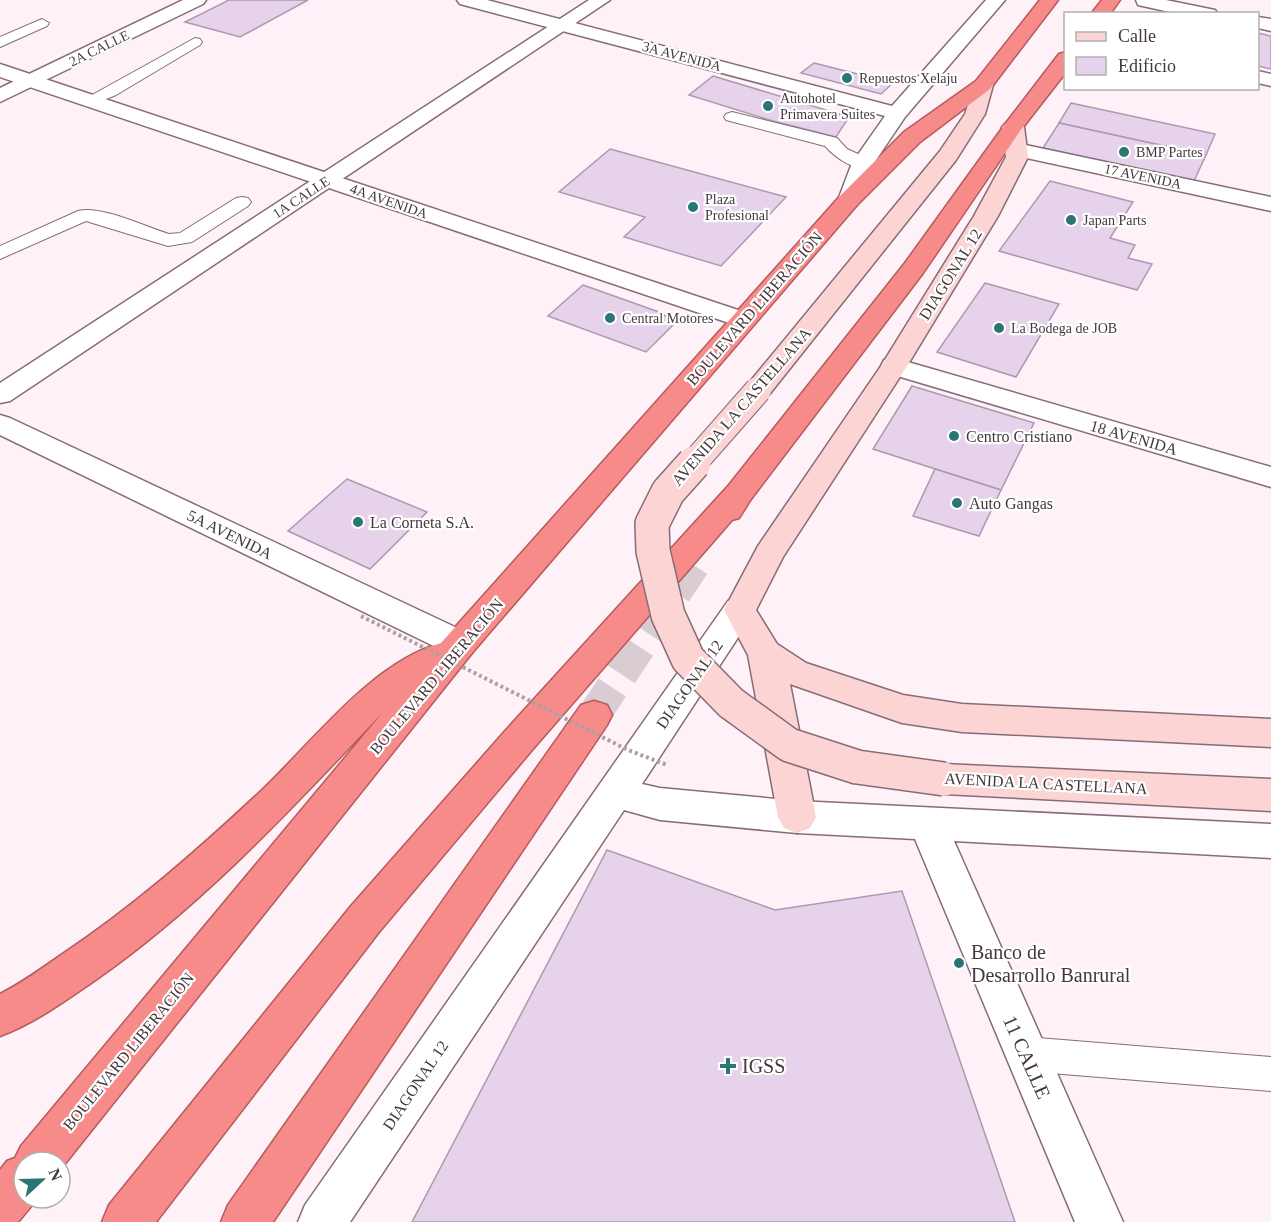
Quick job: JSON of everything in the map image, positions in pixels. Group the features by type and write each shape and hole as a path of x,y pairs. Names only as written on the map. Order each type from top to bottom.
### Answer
{"highway":[{"name":"BOULEVARD LIBERACIÓN","path":"47,1150 460,644 849,200 912,137 983,85 1049,0"},
{"path":"1102,12 1111,0"},
{"path":"126,1222 365,919 519,740 740,492 1015,138 1064,60"},
{"path":"702,552 740,492"},
{"path":"0,1016 28,1002 119,940 174,895 275,801 383,690 460,644"},
{"path":"245,1222 594,715"}],"main road":[{"name":"AVENIDA LA CASTELLANA","path":"983,85 975,114 948,155 758,390 668,492 652,524 653,551 668,615 688,659 731,704 789,745 858,767 944,779 1271,795"},
{"name":"DIAGONAL 12","path":"741,610 769,554 894,366 986,216 1017,157 1015,138"},
{"path":"741,610 765,653 775,692 784,757 797,817"},
{"path":"765,653 802,675 902,709 962,718 1271,733"}],"street":[{"name":"2A CALLE","path":"0,96 197,0"},
{"name":"3A AVENIDA","path":"466,0 897,113"},
{"name":"1A CALLE","path":"0,394 601,0"},
{"name":"BOULEVARD LIBERACIÓN","path":"849,200 869,155 897,113 996,0"},
{"path":"1144,1 1199,12"},
{"name":"4A AVENIDA","path":"0,70 744,320"},
{"name":"17 AVENIDA","path":"1015,138 1271,204"},
{"name":"18 AVENIDA","path":"894,366 1271,477"},
{"name":"5A AVENIDA","path":"0,424 460,644"},
{"name":"DIAGONAL 12","path":"322,1222 614,792 741,610"},
{"path":"614,792 660,804 797,817 1271,841"},
{"name":"11 CALLE","path":"928,825 1099,1222"}],"lane":[{"path":"0,43 42,23"},
{"path":"91,100 110,92 195,42"},
{"path":"732,117 831,142 869,155"},
{"path":"0,253 84,215 95,216 176,241 242,202"},
{"path":"1026,1054 1271,1074"}],"path":[{"path":"361,616 628,750 667,765"}],"building":[{"path":"229,0 308,0 240,37 185,22"},
{"path":"1259,33 1271,36 1271,69 1259,66"},
{"name":"Repuestos Xelaju","path":"814,63 893,83 881,94 801,73"},
{"name":"Autohotel Primavera Suites","path":"713,76 849,117 836,137 773,121 689,95"},
{"name":"BMP Partes","path":"1071,103 1215,134 1206,155 1059,123"},
{"name":"BMP Partes","path":"1059,123 1206,155 1194,181 1043,148"},
{"name":"Plaza Profesional","path":"610,149 786,197 721,266 624,237 645,217 559,192"},
{"name":"Japan Parts","path":"1050,181 1133,202 1110,238 1135,245 1128,258 1152,264 1137,290 999,251"},
{"name":"La Bodega de JOB","path":"985,283 1059,304 1016,377 937,352"},
{"name":"Central Motores","path":"583,285 659,312 671,319 673,325 646,352 548,316"},
{"name":"Centro Cristiano","path":"912,386 1034,423 1001,490 873,449"},
{"name":"Auto Gangas","path":"935,469 1001,490 979,536 913,516"},
{"name":"La Corneta S.A.","path":"347,479 427,512 370,569 288,531"},
{"name":"IGSS","path":"607,850 775,910 902,891 1015,1222 412,1222"}],"tunnel":[{"path":"594,715 702,552"}],"place":[{"name":"Repuestos Xelaju","path":"847,78"},
{"name":"Autohotel Primavera Suites","path":"768,106"},
{"name":"BMP Partes","path":"1124,152"},
{"name":"Plaza Profesional","path":"693,207"},
{"name":"Japan Parts","path":"1071,220"},
{"name":"Central Motores","path":"610,318"},
{"name":"La Bodega de JOB","path":"999,328"},
{"name":"Centro Cristiano","path":"954,436"},
{"name":"Auto Gangas","path":"957,503"},
{"name":"La Corneta S.A.","path":"358,522"},
{"name":"Banco de Desarrollo Banrural","path":"959,963"},
{"name":"IGSS","path":"728,1066"}]}
